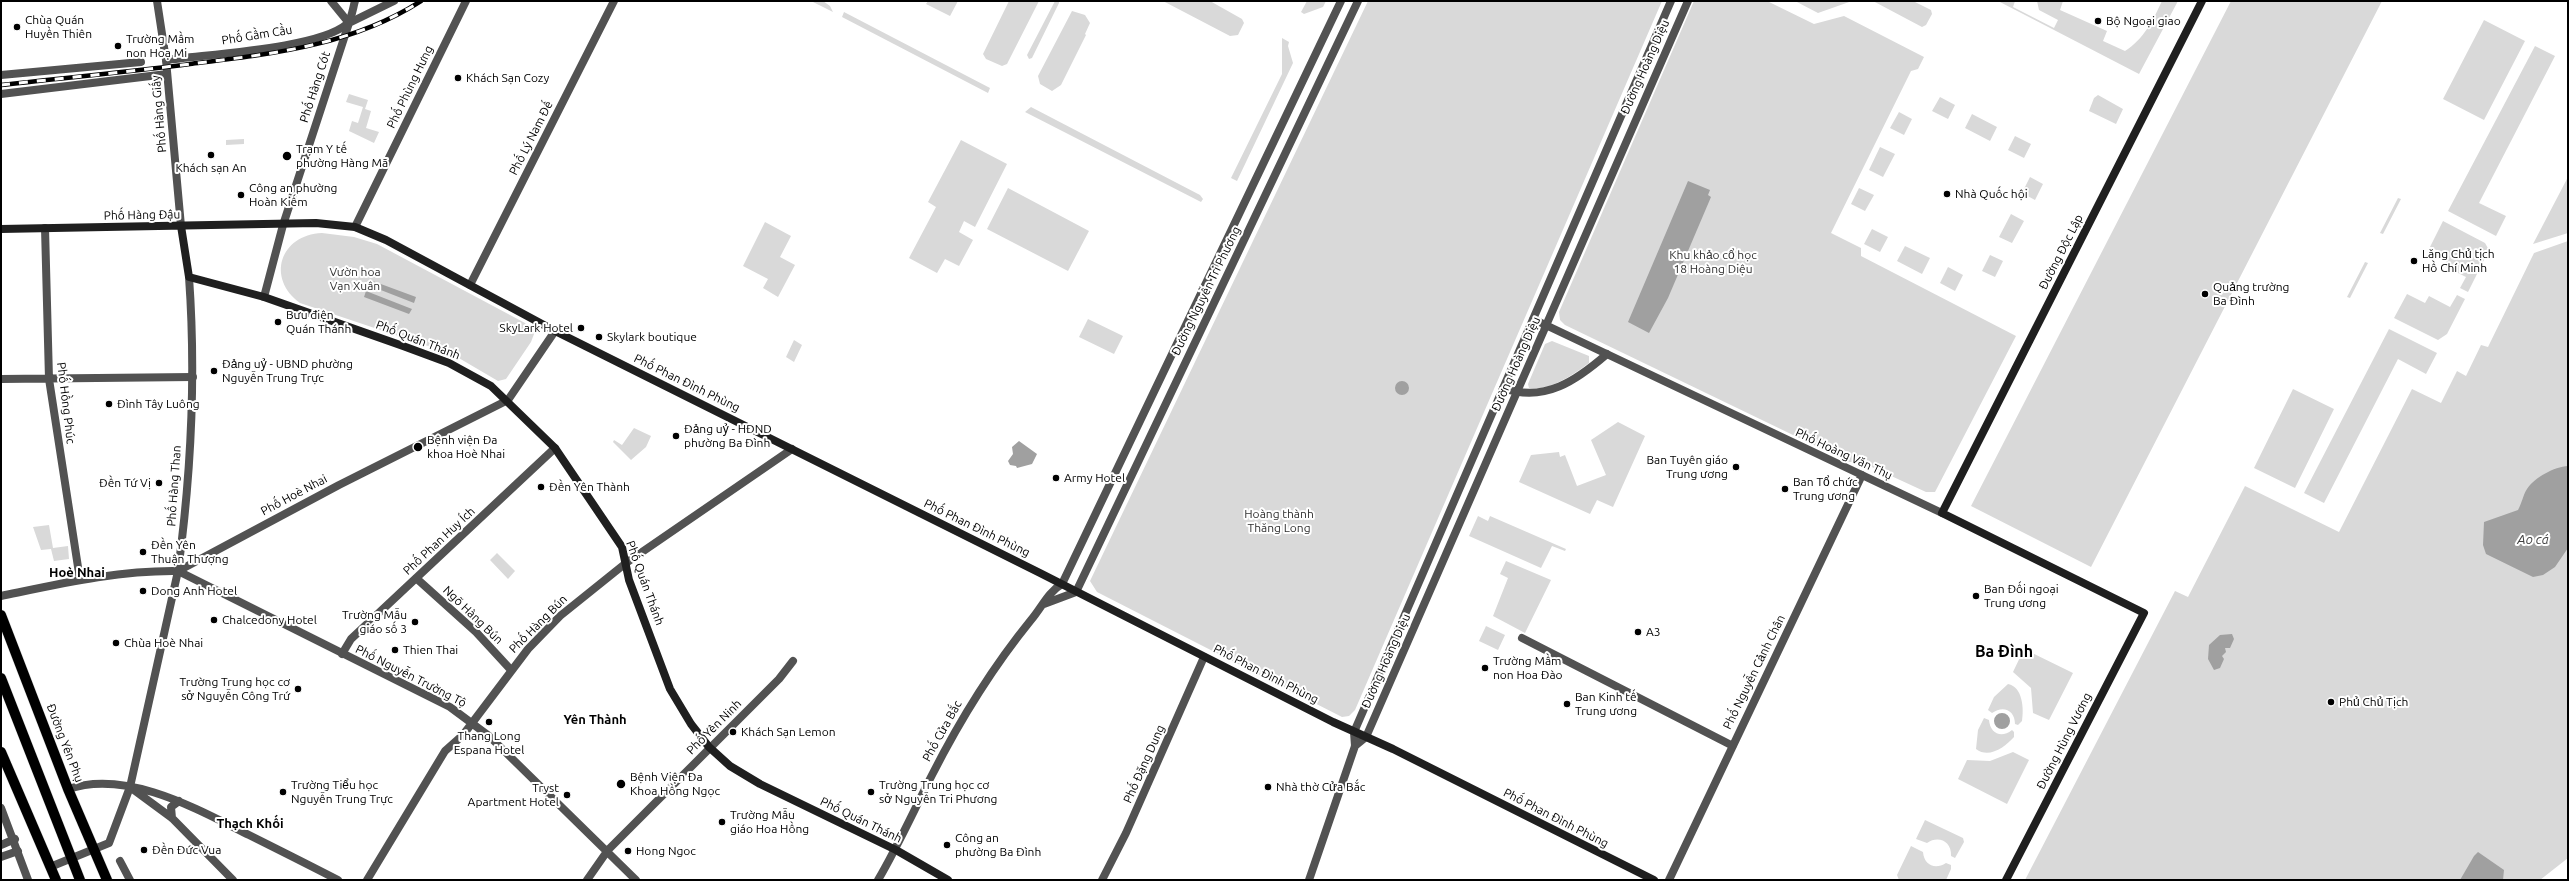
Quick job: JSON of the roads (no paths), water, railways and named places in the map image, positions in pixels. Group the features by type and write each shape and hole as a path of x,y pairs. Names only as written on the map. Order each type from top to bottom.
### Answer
{"main road":[{"name":"Đường Độc Lập","path":"1942,513 2202,1"},
{"name":"Phố Phan Đình Phùng","path":"283,225 316,223 355,227 386,240 555,331 1062,584 1354,732 1654,880"},
{"name":"Phố Hàng Đậu","path":"1,229 283,225"},
{"name":"Phố Hàng Than","path":"181,226 189,277"},
{"name":"Phố Quán Thánh","path":"189,277 264,297 449,363 491,386 508,400 555,448 622,547 629,580 670,689 691,724 709,747 730,766 760,784 896,850 948,880"},
{"name":"Phố Hoàng Văn Thụ","path":"1942,513 2144,613"},
{"name":"Đường Hùng Vương","path":"2006,880 2144,613"},
{"name":"Đường Yên Phụ","path":"1,615 68,789 106,880"},
{"path":"1,678 70,859 80,880"},
{"path":"1,752 56,880"}],"street":[{"name":"Phố Hàng Giấy","path":"157,1 166,60 181,226"},
{"path":"331,1 349,22 394,1"},
{"name":"Phố Hàng Cót","path":"264,297 283,225 355,1"},
{"name":"Phố Phùng Hưng","path":"355,227 466,1"},
{"name":"Phố Lý Nam Đế","path":"470,285 614,1"},
{"name":"Đường Nguyễn Tri Phương","path":"1062,584 1341,1"},
{"name":"Đường Nguyễn Tri Phương","path":"1076,592 1358,1"},
{"name":"Đường Hoàng Diệu","path":"1354,732 1671,1"},
{"name":"Đường Hoàng Diệu","path":"1366,737 1688,1"},
{"name":"Phố Gầm Cầu","path":"166,60 282,44 325,34 349,22"},
{"path":"1,75 141,62"},
{"path":"1,94 167,74"},
{"name":"Phố Hồng Phúc","path":"44,228 49,379 80,580"},
{"name":"Phố Hàng Than","path":"50,867 109,843 130,787 178,571 192,377 189,277"},
{"name":"Phố Hoàng Văn Thụ","path":"1533,319 1942,513"},
{"name":"Phố Hoè Nhai","path":"1,596 80,580 178,571 339,485 508,400 555,331"},
{"path":"1503,388 1516,393 1540,393 1566,385 1583,374 1607,354"},
{"path":"1,379 192,377"},
{"name":"Phố Phan Huy Ích","path":"342,654 351,640 555,448"},
{"name":"Phố Hàng Bún","path":"367,880 445,751 472,722 528,649 560,616 626,563 792,449"},
{"name":"Phố Nguyễn Cảnh Chân","path":"1669,880 1862,475"},
{"name":"Phố Nguyễn Trường Tộ","path":"178,571 450,707 472,722 608,850 636,880"},
{"name":"Ngõ Hàng Bún","path":"416,578 476,632 511,670"},
{"name":"Phố Cửa Bắc","path":"878,880 896,850 932,774 979,690 1002,657 1044,604 1052,590 1062,584"},
{"path":"1044,604 1076,592"},
{"path":"1414,593 1427,598"},
{"path":"1522,638 1732,746"},
{"name":"Phố Đặng Dung","path":"1102,880 1126,833 1204,657"},
{"name":"Phố Yên Ninh","path":"587,880 608,850 709,747 779,679 793,661"},
{"path":"1309,880 1356,746 1354,732"},
{"path":"1356,746 1366,737"},
{"path":"68,789 85,784 130,787 179,801 338,880"},
{"path":"130,787 172,818 233,880"},
{"path":"172,818 171,807 179,801"},
{"path":"1,808 15,839 28,880"},
{"path":"1,845 15,839"},
{"path":"1,857 18,851"},
{"path":"120,861 130,880"}],"water":[{"path":"1688,181 1710,190 1708,195 1711,197 1668,298 1649,333 1628,322"},
{"path":"370,280 416,297 414,303 368,285"},
{"path":"366,291 412,309 409,314 364,297"},
{"path":"1399,381 1405,381 1409,385 1409,391 1405,395 1399,395 1395,391 1395,385"},
{"path":"1019,441 1037,454 1032,464 1017,468 1016,466 1010,465 1008,461 1013,454 1012,447"},
{"name":"Ao cá","path":"2568,466 2568,548 2555,567 2543,575 2533,577 2486,554 2483,545 2484,522 2518,510 2526,491 2535,480 2557,468"},
{"path":"2232,634 2234,639 2230,648 2225,648 2226,652 2222,656 2224,659 2220,668 2214,670 2208,659 2209,645 2220,635"},
{"path":"1999,713 2005,713 2010,718 2008,727 2005,729 1999,729 1994,724 1994,718"},
{"path":"2478,852 2504,870 2503,880 2460,880 2474,856"}],"railway":[{"path":"1,85 166,67 280,52 310,46 367,28 394,16 421,1"}],"place":[{"name":"Bộ Ngoại giao","path":"2098,21"},
{"name":"Chùa Quán Huyền Thiên","path":"17,27"},
{"name":"Trường Mầm non Hoạ Mi","path":"118,46"},
{"name":"Khách Sạn Cozy","path":"458,78"},
{"name":"Khách sạn An","path":"211,155"},
{"name":"Trạm Y tế phường Hàng Mã","path":"287,156"},
{"name":"Nhà Quốc hội","path":"1947,194"},
{"name":"Công an phường Hoàn Kiếm","path":"241,195"},
{"name":"Lăng Chủ tịch Hồ Chí Minh","path":"2414,261"},
{"name":"Quảng trường Ba Đình","path":"2205,294"},
{"name":"Bưu điện Quán Thánh","path":"278,322"},
{"name":"SkyLark Hotel","path":"581,328"},
{"name":"Skylark boutique","path":"599,337"},
{"name":"Đảng uỷ - UBND phường Nguyễn Trung Trực","path":"214,371"},
{"name":"Đình Tây Luông","path":"109,404"},
{"name":"Đảng uỷ - HĐND phường Ba Đình","path":"676,436"},
{"name":"Bệnh viện Đa khoa Hoè Nhai","path":"418,447"},
{"name":"Ban Tuyên giáo Trung ương","path":"1736,467"},
{"name":"Army Hotel","path":"1056,478"},
{"name":"Đền Tứ Vị","path":"159,483"},
{"name":"Đền Yên Thành","path":"541,487"},
{"name":"Ban Tổ chức Trung ương","path":"1785,489"},
{"name":"Đền Yên Thuận Thượng","path":"143,552"},
{"name":"Dong Anh Hotel","path":"143,591"},
{"name":"Ban Đối ngoại Trung ương","path":"1976,596"},
{"name":"Chalcedony Hotel","path":"214,620"},
{"name":"Trường Mẫu giáo số 3","path":"415,622"},
{"name":"A3","path":"1638,632"},
{"name":"Chùa Hoè Nhai","path":"116,643"},
{"name":"Thien Thai","path":"395,650"},
{"name":"Trường Mầm non Hoa Đào","path":"1485,668"},
{"name":"Trường Trung học cơ sở Nguyễn Công Trứ","path":"298,689"},
{"name":"Phủ Chủ Tịch","path":"2331,702"},
{"name":"Ban Kinh tế Trung ương","path":"1567,704"},
{"name":"Thang Long Espana Hotel","path":"489,722"},
{"name":"Khách Sạn Lemon","path":"733,732"},
{"name":"Bệnh Viện Đa Khoa Hồng Ngọc","path":"621,784"},
{"name":"Nhà thờ Cửa Bắc","path":"1268,787"},
{"name":"Trường Tiểu học Nguyễn Trung Trực","path":"283,792"},
{"name":"Trường Trung học cơ sở Nguyễn Tri Phương","path":"871,792"},
{"name":"Tryst Apartment Hotel","path":"567,795"},
{"name":"Trường Mẫu giáo Hoa Hồng","path":"722,822"},
{"name":"Công an phường Ba Đình","path":"947,845"},
{"name":"Đền Đức Vua","path":"144,850"},
{"name":"Hong Ngoc","path":"628,851"}],"district":[{"name":"Hoè Nhai","path":"77,573"},
{"name":"Ba Đình","path":"2004,652"},
{"name":"Yên Thành","path":"595,720"},
{"name":"Thạch Khối","path":"250,824"}],"park label":[{"name":"Khu khảo cổ học 18 Hoàng Diệu","path":"1713,262"},
{"name":"Vườn hoa Vạn Xuân","path":"355,279"},
{"name":"Hoàng thành Thăng Long","path":"1279,521"}]}
